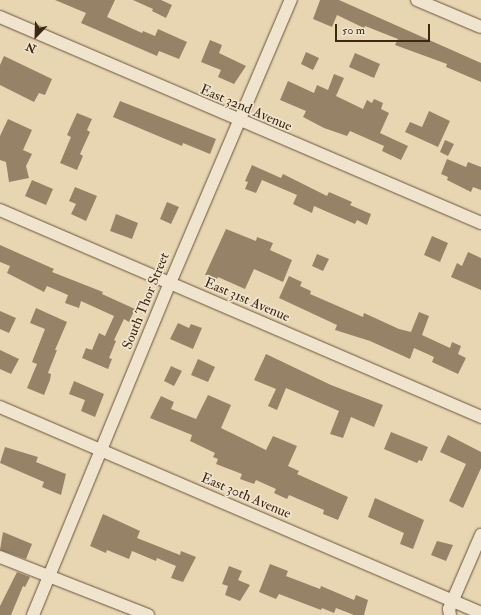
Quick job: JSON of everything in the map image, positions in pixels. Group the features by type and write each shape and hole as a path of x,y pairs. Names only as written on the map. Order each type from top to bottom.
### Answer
{"street":[{"name":"South Thor Street","path":"33,615 170,283 291,0"},
{"path":"417,0 481,27"},
{"name":"East 32nd Avenue","path":"0,17 238,121 481,224"},
{"name":"East 31st Avenue","path":"0,210 481,417"},
{"name":"East 30th Avenue","path":"0,407 101,451 448,610 481,612"},
{"path":"448,610 481,535"},
{"path":"0,556 49,578 148,615"}],"building":[{"path":"55,0 115,0 107,17 142,33 143,31 155,36 158,29 187,42 179,59 159,51 157,56 81,23 86,13"},
{"path":"133,0 161,0 172,5 166,18 152,11 153,9"},
{"path":"320,0 339,0 481,63 481,82 446,67 447,64 395,45 398,39 365,26 364,28 337,15 332,27 313,19"},
{"path":"210,40 222,45 219,53 246,66 234,84 218,77 221,70 201,62"},
{"path":"306,52 319,58 313,70 301,64"},
{"path":"355,53 380,64 374,78 349,67"},
{"path":"4,56 52,79 45,95 39,93 34,102 0,85 0,65"},
{"path":"334,74 344,78 336,96 363,109 367,100 372,103 374,99 383,103 381,109 389,113 380,133 408,146 401,160 382,151 384,146 350,131 347,136 324,128 303,117 306,111 280,100 288,81 314,93 317,85 328,90"},
{"path":"120,101 216,139 210,154 183,143 182,146 113,117"},
{"path":"429,111 450,121 438,147 405,132 410,122 422,127"},
{"path":"77,113 92,119 87,130 90,132 80,154 83,156 77,170 60,163 71,137 67,135"},
{"path":"8,119 32,130 23,150 32,154 26,166 29,178 9,182 6,162 0,160 0,136"},
{"path":"445,140 454,144 448,156 440,152"},
{"path":"447,159 466,167 468,162 481,167 481,190 473,187 471,192 447,180 448,177 441,174"},
{"path":"252,165 281,178 283,174 327,196 329,192 352,202 350,205 371,214 367,225 357,220 355,224 314,206 312,213 293,204 297,195 262,180 256,193 245,189 248,182 245,181"},
{"path":"32,180 53,189 46,205 25,196"},
{"path":"75,187 97,196 86,221 71,214 76,204 69,201"},
{"path":"167,202 179,207 171,224 160,219"},
{"path":"116,214 138,223 132,239 110,231"},
{"path":"226,229 256,241 257,237 273,243 270,250 292,260 283,282 254,269 245,289 218,277 217,279 205,275"},
{"path":"432,236 448,243 440,262 424,255"},
{"path":"0,245 54,269 52,272 103,292 102,294 135,309 129,322 124,319 114,340 116,341 109,358 112,359 108,369 82,358 86,348 92,350 99,333 105,336 114,316 81,301 79,308 65,303 68,295 47,286 44,292 7,273 10,266 0,262"},
{"path":"468,252 481,258 481,290 451,277 457,263 462,266"},
{"path":"317,254 329,259 323,271 312,266"},
{"path":"289,276 302,282 300,286 311,291 310,294 363,317 364,313 399,329 411,332 419,312 429,316 422,335 450,348 452,342 461,346 458,354 466,358 458,374 432,362 434,357 414,348 410,359 370,341 335,330 337,325 279,298"},
{"path":"36,308 67,322 55,350 57,350 48,373 51,374 50,380 44,395 27,388 37,364 32,362 45,329 30,323"},
{"path":"0,311 16,318 9,333 0,329"},
{"path":"178,323 189,328 191,324 202,328 193,349 170,339"},
{"path":"0,350 19,359 11,374 0,369"},
{"path":"266,354 331,385 383,405 374,427 351,417 343,438 330,434 339,411 286,388 277,410 268,406 276,389 254,380"},
{"path":"198,359 215,367 208,382 191,375"},
{"path":"171,366 182,371 174,386 164,381"},
{"path":"74,381 104,394 95,417 81,411 85,400 69,394"},
{"path":"208,395 231,405 221,428 266,450 273,436 297,446 288,466 299,471 297,474 348,497 338,520 323,514 324,510 289,495 287,499 274,493 276,489 256,480 254,484 240,479 242,474 216,464 218,459 213,457 215,453 190,441 192,435 150,418 161,396 174,402 171,409 196,419"},
{"path":"391,432 428,447 422,461 419,460 417,463 384,449"},
{"path":"448,435 481,452 481,468 463,508 449,501 466,464 440,452"},
{"path":"5,447 38,457 36,462 66,474 61,495 42,487 44,482 0,463"},
{"path":"375,498 424,520 413,549 400,544 404,533 368,517"},
{"path":"103,514 140,531 137,538 180,555 181,551 196,557 183,582 171,578 176,566 157,558 156,561 132,551 129,559 107,550 106,553 90,546"},
{"path":"3,532 32,544 26,559 0,550"},
{"path":"437,541 453,545 446,561 431,555"},
{"path":"270,564 288,571 286,576 320,589 321,586 354,600 356,595 368,600 364,615 354,615 336,608 334,613 322,608 321,610 279,594 276,599 259,592"},
{"path":"229,566 242,571 238,580 250,585 240,601 225,595 228,586 222,584"},
{"path":"17,572 30,577 25,587 23,586 11,615 0,615 0,606"}]}
